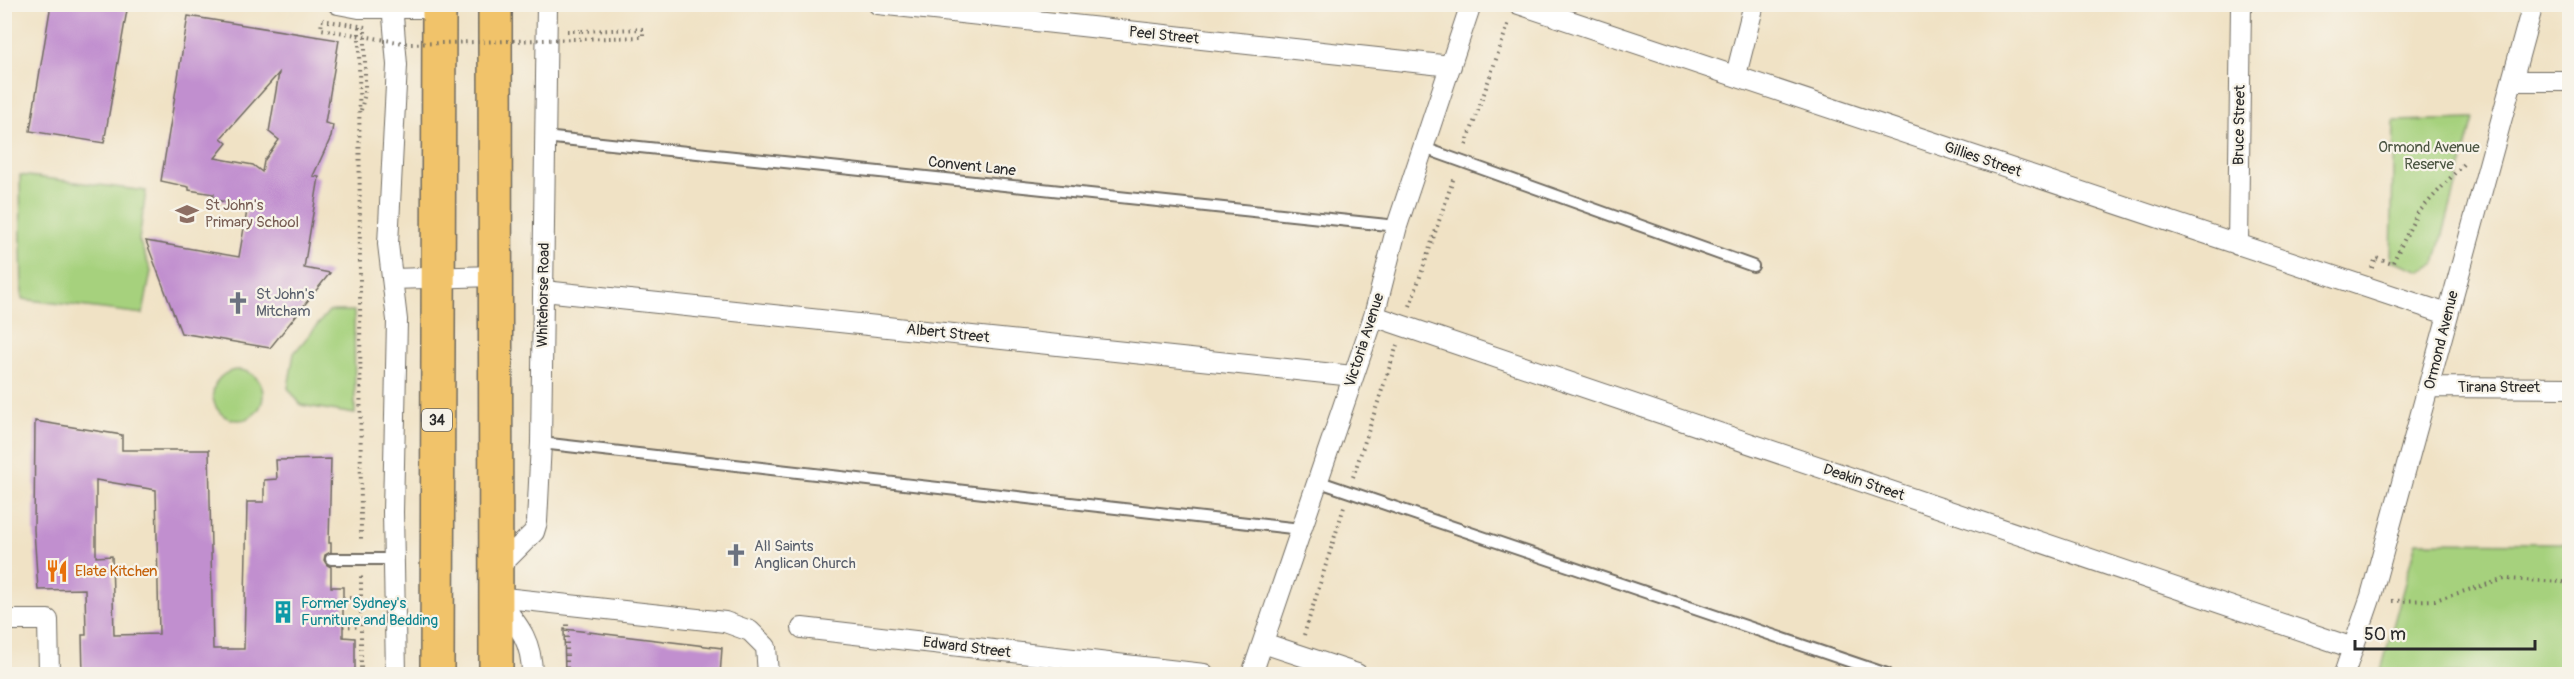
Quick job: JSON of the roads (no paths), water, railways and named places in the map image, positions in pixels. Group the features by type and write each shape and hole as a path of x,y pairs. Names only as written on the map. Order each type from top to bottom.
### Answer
{"highway":[{"path":"495,4 496,675"},
{"name":"34","path":"437,675 439,6"}],"street":[{"path":"338,4 359,8 439,6"},
{"name":"Whitehorse Road","path":"496,584 534,532 541,443 547,4"},
{"name":"Peel Street","path":"878,4 1451,66"},
{"name":"Victoria Avenue","path":"1252,675 1374,316 1397,226 1471,4"},
{"name":"Gillies Street","path":"1519,4 2446,315"},
{"path":"1736,75 1754,4"},
{"name":"Bruce Street","path":"2238,245 2241,4"},
{"name":"Ormond Avenue","path":"2344,675 2372,596 2429,387 2446,315 2514,81 2533,4"},
{"path":"392,7 397,65 388,244 398,320 394,559 396,675"},
{"path":"2514,81 2570,81"},
{"path":"393,279 494,276"},
{"name":"Albert Street","path":"543,291 1353,376"},
{"name":"Deakin Street","path":"1374,316 2353,648"},
{"name":"Tirana Street","path":"2429,387 2570,388"},
{"path":"496,584 725,622 750,631 766,647 768,675"},
{"path":"496,584 523,631 532,656 532,675"},
{"path":"4,620 48,620 49,675"},
{"name":"Edward Street","path":"802,628 1204,675"},
{"path":"1263,643 1357,675"}],"lane":[{"name":"Convent Lane","path":"544,137 1397,226"},
{"path":"1424,148 1753,266"},
{"path":"541,443 1301,529"},
{"path":"1317,481 1887,675"},
{"path":"331,559 394,559"}],"place":[{"name":"St John's Primary School","path":"187,214"},
{"name":"St John's Mitcham","path":"238,303"},
{"name":"All Saints Anglican Church","path":"736,555"},
{"name":"Elate Kitchen","path":"57,571"},
{"name":"Former Sydney's Furniture and Bedding","path":"283,612"}],"park label":[{"name":"Ormond Avenue Reserve","path":"2429,156"}]}
